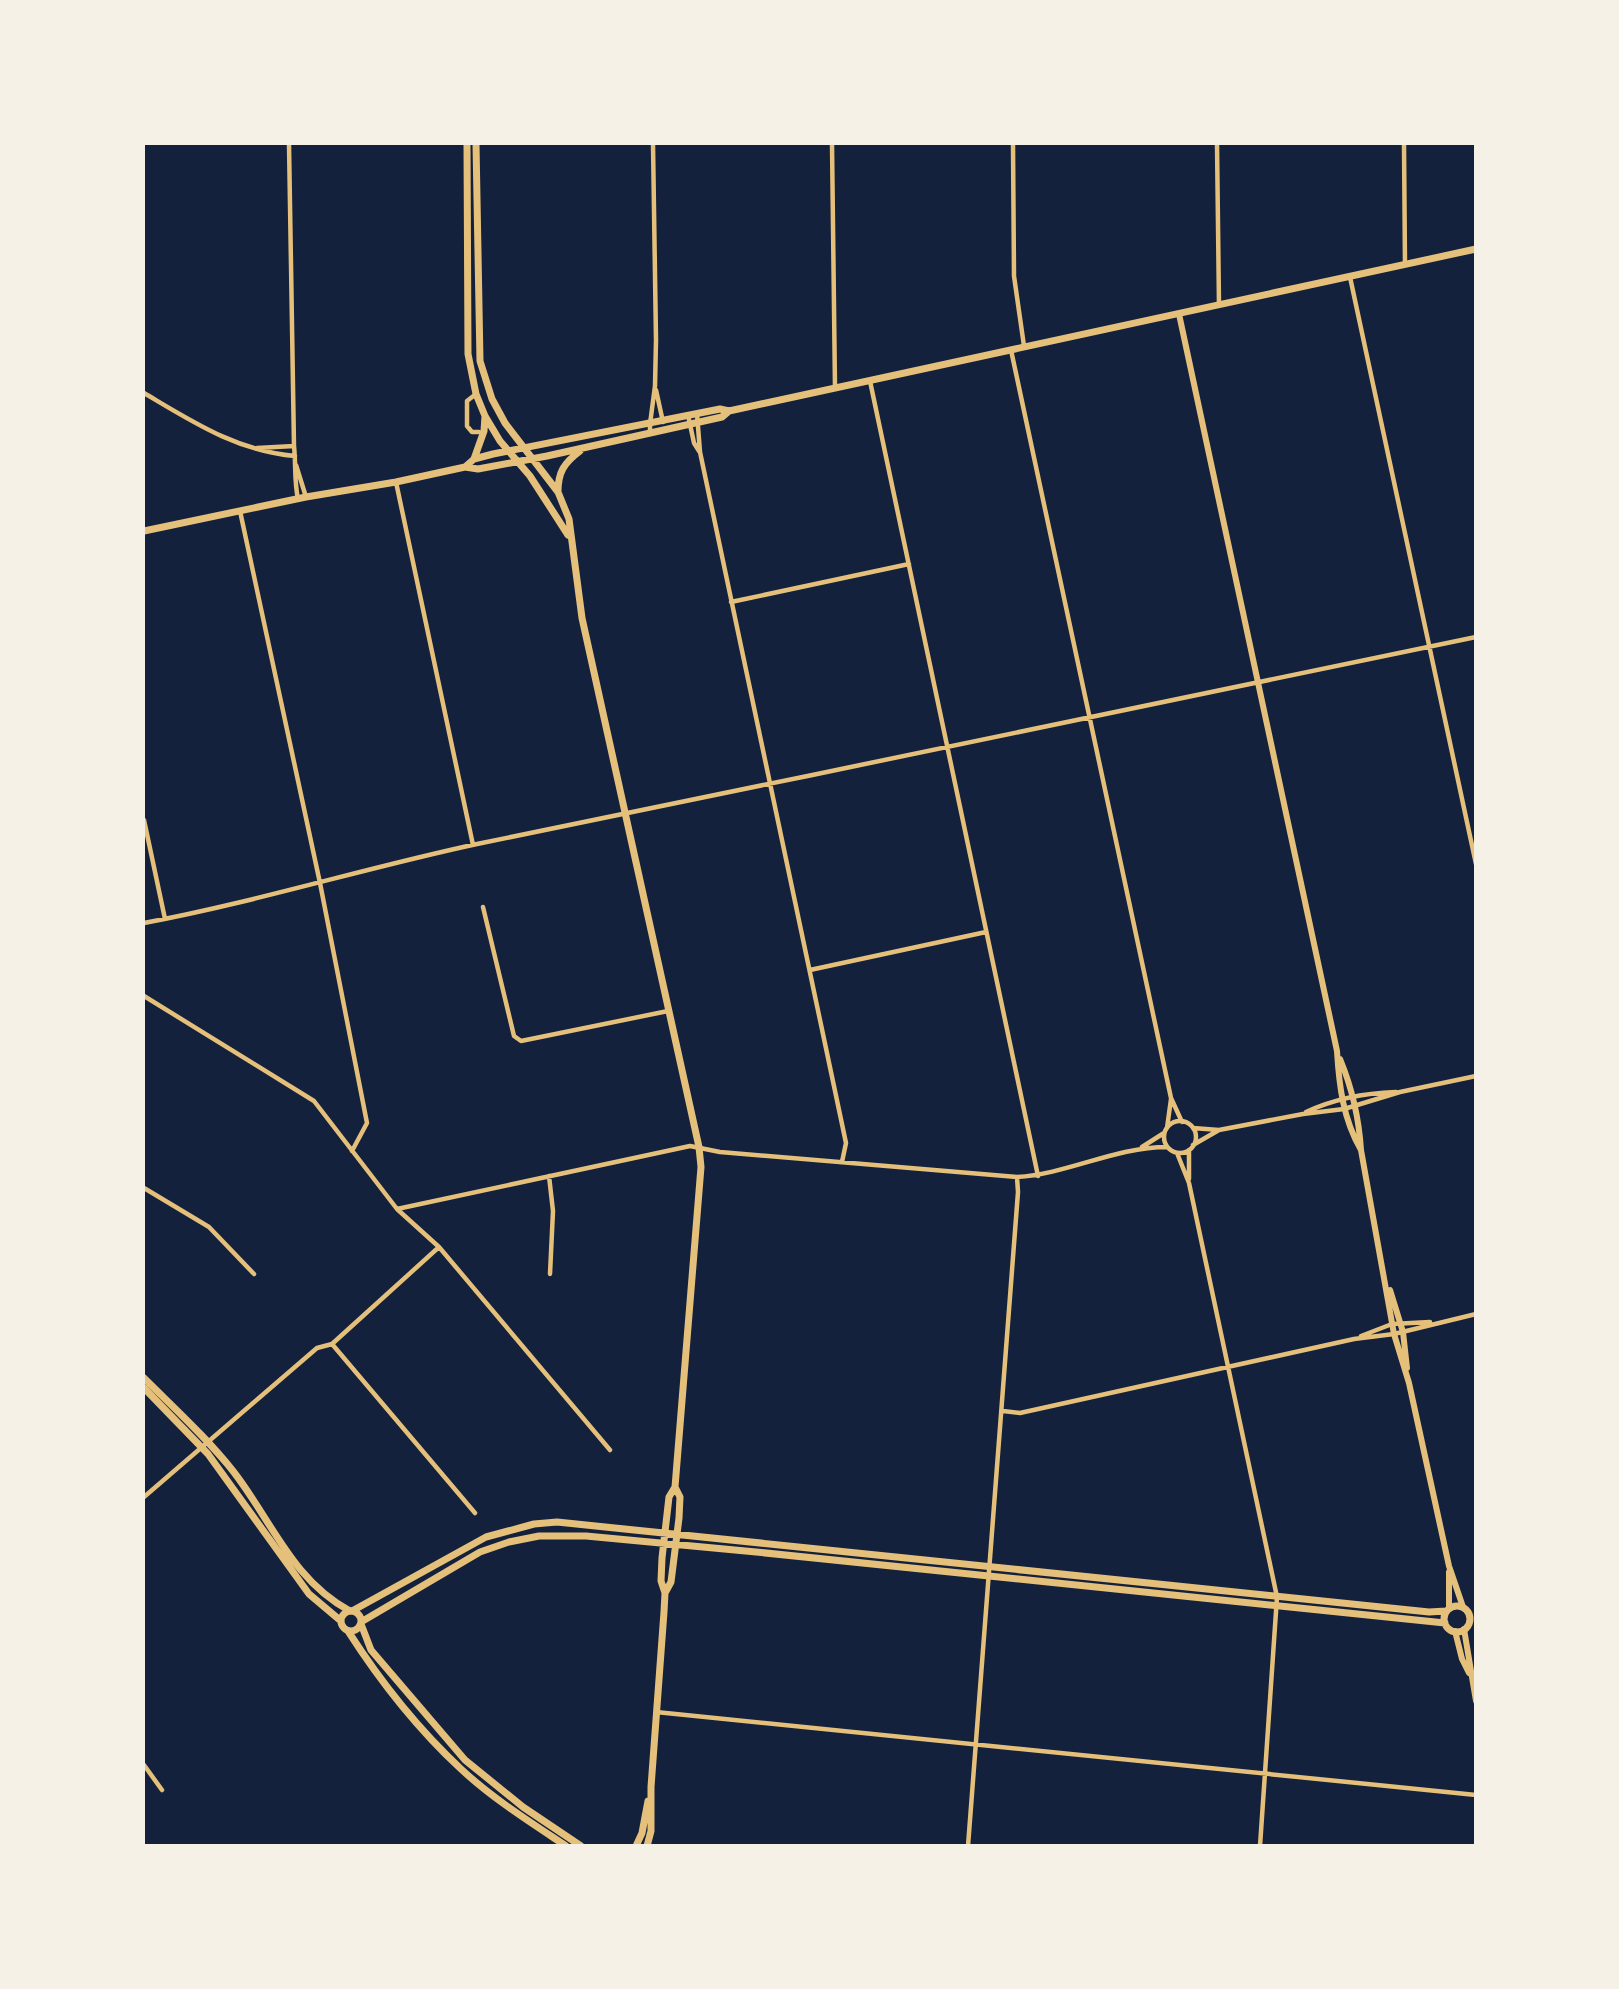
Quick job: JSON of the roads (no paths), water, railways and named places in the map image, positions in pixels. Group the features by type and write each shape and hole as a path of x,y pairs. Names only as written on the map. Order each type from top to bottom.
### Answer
{"main road":[{"path":"467,144 468,354 475,394 485,416 538,488 570,539"},
{"path":"476,144 480,361 492,399 505,423 558,492 569,519 582,618 699,1147 701,1167 676,1487 680,1497 671,1582 665,1593"},
{"path":"465,467 474,459 508,450 694,419 722,417 729,411 1475,249"},
{"path":"474,459 484,431 485,416"},
{"path":"144,531 465,467 478,469 583,448 650,428"},
{"path":"558,492 560,471 565,462 583,448"},
{"path":"144,1378 205,1445 309,1594 341,1621"},
{"path":"144,1388 238,1478 310,1582 331,1601 358,1614 371,1650 465,1760 523,1807 581,1846"},
{"path":"646,1846 651,1830 651,1787 665,1593 661,1581 663,1544 669,1497 676,1487"},
{"path":"566,1846 462,1770 389,1690 348,1631 343,1628 342,1615 486,1537 534,1524 558,1522 665,1531 990,1571 1277,1601 1445,1623 1455,1631 1475,1627"},
{"path":"586,1523 586,1536"},
{"path":"348,1631 357,1630 361,1623 480,1552 539,1536 586,1536 743,1552 990,1571"},
{"path":"743,1552 744,1542"},
{"path":"1277,1601 1429,1612 1457,1606 1469,1612 1470,1620 1465,1628"},
{"path":"1445,1623 1448,1610"},
{"path":"636,1846 642,1833 651,1787"}],"street":[{"path":"289,144 294,446 302,498"},
{"path":"650,428 655,386 653,144"},
{"path":"832,144 835,388"},
{"path":"1013,144 1014,276 1024,347"},
{"path":"1217,144 1219,305"},
{"path":"1404,144 1405,265"},
{"path":"1350,276 1475,864"},
{"path":"1179,314 1337,1051 1359,1128 1394,1334 1409,1383 1449,1566 1469,1612"},
{"path":"1011,350 1171,1098 1182,1122"},
{"path":"870,381 1038,1176"},
{"path":"655,386 664,425"},
{"path":"144,393 230,442 271,454 295,456"},
{"path":"475,394 467,401 467,426 472,432 479,432"},
{"path":"694,419 846,1143 842,1162"},
{"path":"694,419 694,443 700,452"},
{"path":"253,447 294,446"},
{"path":"396,482 473,845"},
{"path":"240,511 320,883 367,1123 352,1151"},
{"path":"731,602 909,564"},
{"path":"144,923 473,845 947,749 1475,637"},
{"path":"144,820 165,919"},
{"path":"483,907 514,1036 522,1041 668,1012"},
{"path":"810,970 986,932"},
{"path":"144,996 314,1101 397,1209 439,1247 610,1450"},
{"path":"1337,1051 1344,1110 1361,1150"},
{"path":"1141,1147 1174,1122 1182,1122 1193,1128 1219,1130 1303,1114 1344,1110 1400,1092 1475,1076"},
{"path":"1303,1114 1327,1103 1352,1097 1378,1092 1400,1092"},
{"path":"1167,1147 1166,1130 1171,1098"},
{"path":"1189,1183 1191,1148 1195,1137 1193,1128"},
{"path":"1177,1153 1191,1148 1219,1130"},
{"path":"397,1209 679,1148 699,1147 720,1152 1017,1177 1038,1176 1141,1147 1167,1147 1177,1153 1189,1183 1277,1601 1260,1846"},
{"path":"549,1176 553,1211 550,1274"},
{"path":"968,1846 1003,1410 1017,1177"},
{"path":"144,1188 209,1227 254,1274"},
{"path":"144,1497 317,1348 331,1344 439,1247"},
{"path":"1384,1272 1403,1332 1409,1383"},
{"path":"1003,1410 1020,1413 1354,1339 1394,1334 1475,1314"},
{"path":"1354,1339 1392,1324 1438,1321"},
{"path":"331,1344 475,1513"},
{"path":"1448,1610 1449,1566"},
{"path":"1465,1628 1475,1701"},
{"path":"1455,1631 1462,1660 1470,1674"},
{"path":"656,1712 1475,1796"},
{"path":"144,1765 162,1790"}]}
